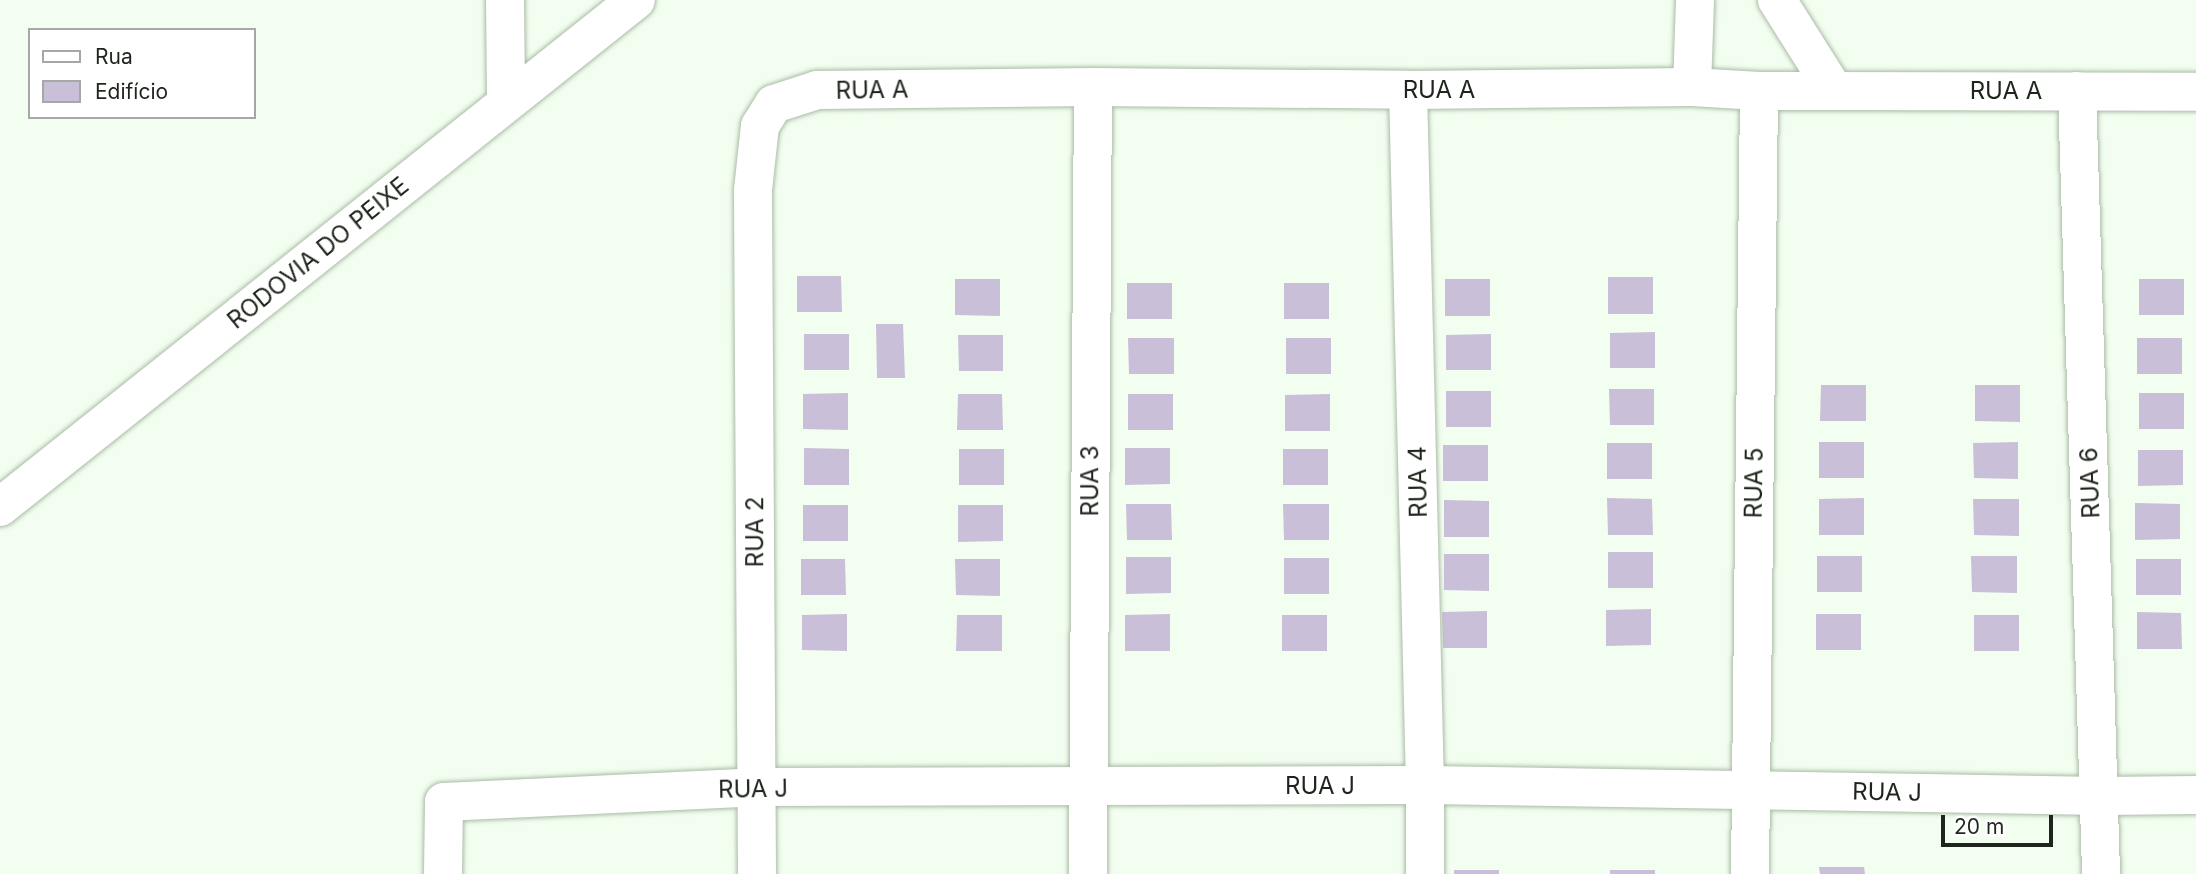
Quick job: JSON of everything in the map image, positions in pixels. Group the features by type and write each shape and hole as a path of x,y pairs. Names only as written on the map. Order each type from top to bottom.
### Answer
{"street":[{"path":"505,0 506,103"},
{"name":"RODOVIA DO PEIXE","path":"0,507 636,0"},
{"path":"1692,87 1695,0"},
{"path":"1777,0 1833,89"},
{"name":"RUA 3","path":"1088,874 1093,87"},
{"name":"RUA A","path":"753,190 760,126 774,104 817,90 1692,87 1759,91 1833,89 2196,92"},
{"name":"RUA 4","path":"1408,90 1425,874"},
{"name":"RUA 5","path":"1749,874 1759,91"},
{"name":"RUA 6","path":"2077,91 2101,796 2101,874"},
{"name":"RUA 2","path":"753,190 757,874"},
{"name":"RUA J","path":"443,874 444,802 757,788 1425,785 2101,796 2196,795"}],"building":[{"path":"797,276 841,276 842,312 797,312"},
{"path":"1608,277 1653,277 1653,314 1608,314"},
{"path":"955,279 1000,279 1000,316 955,315"},
{"path":"1445,279 1490,279 1490,316 1445,316"},
{"path":"2139,279 2184,279 2184,315 2139,315"},
{"path":"1127,283 1172,283 1172,319 1127,319"},
{"path":"1284,283 1329,283 1329,319 1284,319"},
{"path":"876,324 903,324 905,378 877,378"},
{"path":"1655,332 1655,368 1610,368 1610,333"},
{"path":"804,334 849,334 849,370 804,370"},
{"path":"1491,334 1491,370 1446,370 1446,335"},
{"path":"958,335 1003,335 1003,371 959,371"},
{"path":"1128,338 1174,338 1174,374 1129,374"},
{"path":"1286,338 1331,338 1331,374 1286,374"},
{"path":"2137,338 2182,338 2182,374 2137,374"},
{"path":"1821,385 1866,385 1866,421 1820,421"},
{"path":"1975,385 2020,385 2020,422 1975,421"},
{"path":"1609,389 1654,389 1654,425 1610,425"},
{"path":"1446,391 1491,391 1491,427 1446,427"},
{"path":"848,393 848,430 803,429 803,394"},
{"path":"2139,393 2184,393 2184,429 2139,429"},
{"path":"958,394 1002,394 1003,430 957,430"},
{"path":"1128,394 1173,394 1173,430 1128,430"},
{"path":"1330,394 1330,431 1285,431 1285,395"},
{"path":"1819,442 1864,442 1864,478 1819,478"},
{"path":"2018,442 2018,479 1974,478 1973,443"},
{"path":"1607,443 1652,443 1652,479 1607,479"},
{"path":"1443,445 1488,445 1488,481 1443,481"},
{"path":"804,448 849,449 849,485 804,485"},
{"path":"1125,448 1170,448 1170,484 1125,485"},
{"path":"959,449 1004,449 1004,485 959,485"},
{"path":"1283,449 1328,449 1328,485 1283,485"},
{"path":"2138,450 2183,450 2183,485 2138,486"},
{"path":"1607,498 1652,499 1653,535 1608,535"},
{"path":"1864,498 1864,535 1819,535 1819,499"},
{"path":"1973,499 2019,499 2019,536 1974,535"},
{"path":"1444,500 1489,501 1489,537 1444,537"},
{"path":"2135,503 2180,504 2180,539 2135,540"},
{"path":"1126,504 1171,504 1172,540 1127,540"},
{"path":"1283,504 1329,504 1329,540 1284,540"},
{"path":"803,505 848,505 848,541 803,541"},
{"path":"958,505 1003,505 1003,541 958,542"},
{"path":"1608,552 1653,552 1653,588 1608,588"},
{"path":"1444,554 1489,554 1489,591 1444,590"},
{"path":"1817,556 1862,556 1862,592 1817,592"},
{"path":"1971,556 2017,556 2017,593 1972,592"},
{"path":"1126,557 1171,557 1171,593 1126,594"},
{"path":"1284,558 1329,558 1329,594 1284,594"},
{"path":"801,559 845,559 846,595 801,595"},
{"path":"955,559 1000,559 1000,596 956,595"},
{"path":"2136,559 2181,559 2181,595 2136,595"},
{"path":"1651,609 1651,645 1606,646 1606,610"},
{"path":"1487,611 1487,648 1443,648 1442,612"},
{"path":"2137,612 2181,613 2182,649 2137,649"},
{"path":"847,614 847,651 802,650 802,615"},
{"path":"1170,614 1170,651 1125,651 1125,615"},
{"path":"1816,614 1861,614 1861,650 1816,650"},
{"path":"957,615 1002,615 1002,651 956,651"},
{"path":"1282,615 1327,615 1327,651 1282,651"},
{"path":"1974,615 2019,615 2019,651 1974,651"},
{"path":"1819,867 1864,867 1865,874 1820,874"},
{"path":"1454,870 1499,870 1499,874 1454,874"},
{"path":"1610,870 1655,870 1655,874 1610,874"}]}
